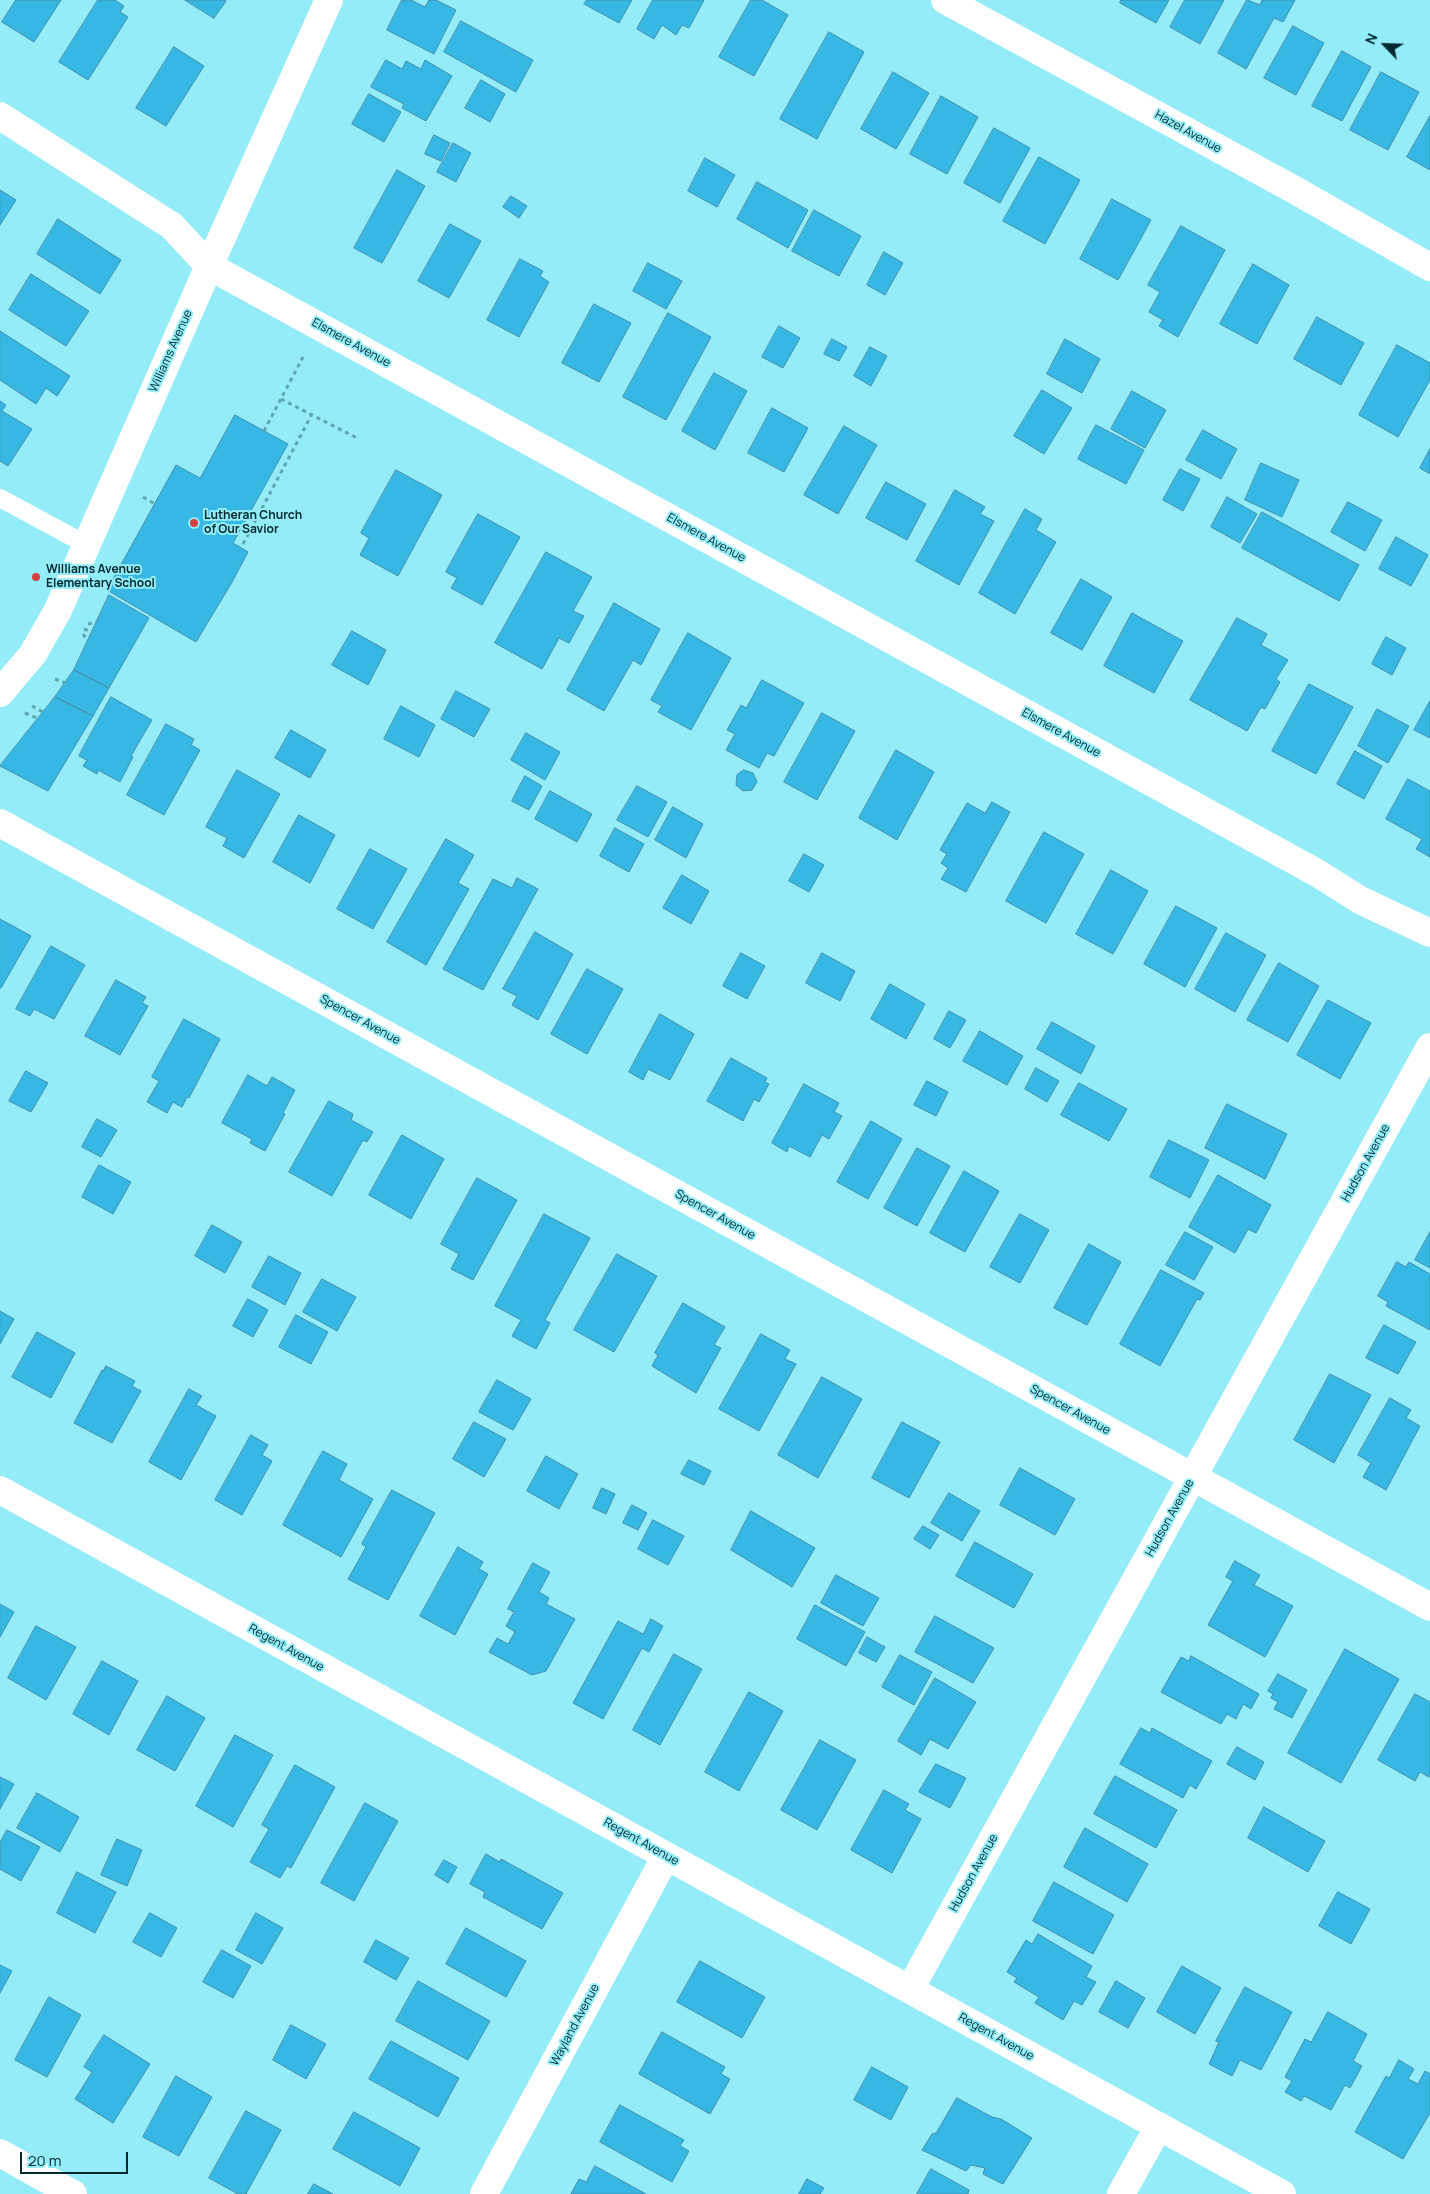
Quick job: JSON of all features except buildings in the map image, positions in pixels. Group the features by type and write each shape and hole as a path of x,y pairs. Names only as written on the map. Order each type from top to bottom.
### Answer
{"street":[{"name":"Williams Avenue","path":"0,694 33,654 58,610 85,544 329,0"},
{"name":"Hazel Avenue","path":"945,0 1292,189 1430,267"},
{"name":"Elsmere Avenue","path":"0,116 172,226 209,266 1310,870 1360,900 1430,933"},
{"name":"Spencer Avenue","path":"0,823 1430,1607"},
{"name":"Hudson Avenue","path":"910,1989 1430,1047"},
{"name":"Regent Avenue","path":"0,1490 1282,2194"},
{"name":"Wayland Avenue","path":"484,2194 666,1856"},
{"path":"1121,2194 1159,2126"},
{"path":"0,2153 73,2194"}],"lane":[{"path":"0,498 85,544"}],"path":[{"path":"264,431 303,357"},
{"path":"281,399 357,438"},
{"path":"244,544 311,416"},
{"path":"140,496 156,504"},
{"path":"52,678 65,683"},
{"path":"31,705 43,712"},
{"path":"25,713 37,718"}],"place":[{"name":"Lutheran Church of Our Savior","path":"194,523"},
{"name":"Williams Avenue Elementary School","path":"36,577"}]}
